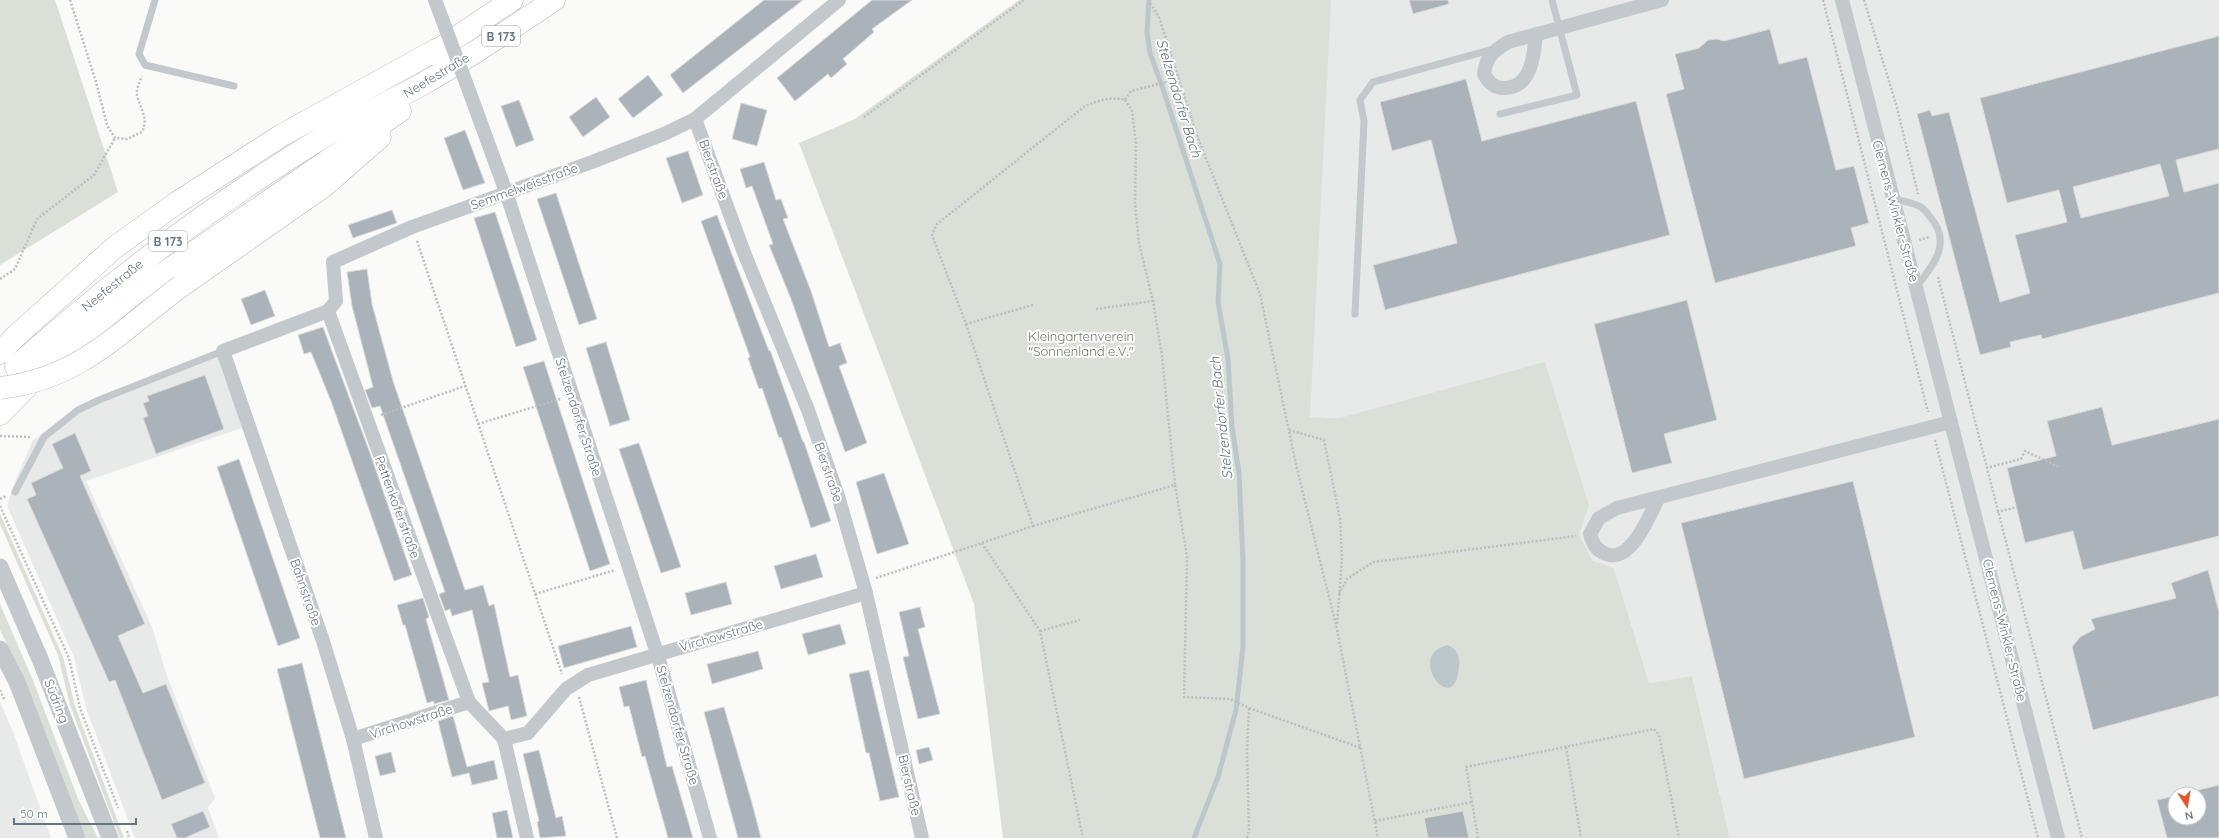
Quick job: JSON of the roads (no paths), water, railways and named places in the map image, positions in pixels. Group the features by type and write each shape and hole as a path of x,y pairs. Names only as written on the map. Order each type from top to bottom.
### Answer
{"highway":[{"name":"Neefestraße","path":"8,360 95,298 167,241 333,131 436,50 512,0"},
{"name":"Neefestraße","path":"333,131 441,78 554,0"},
{"path":"8,360 8,339 114,248 175,204 282,135 436,50"},
{"path":"0,388 38,382 75,365 104,347 181,286 324,186 350,165 441,78"},
{"path":"0,414 51,362 132,295 441,78"}],"street":[{"name":"Stelzendorfer Straße","path":"435,0 506,192 657,653 710,838"},
{"name":"Semmelweisstraße","path":"328,311 336,301 333,262 412,227 592,162 664,134 694,119 839,0"},
{"path":"1536,34 1533,60 1526,77 1514,88 1499,89 1489,82 1484,74 1488,57 1496,49 1508,42 1536,34 1560,28 1636,3 1662,0"},
{"name":"Clemens-Winkler-Straße","path":"1842,0 2058,838"},
{"name":"Bierstraße","path":"694,119 743,250 808,410 838,496 865,587 922,838"},
{"path":"223,351 328,311"},
{"name":"Pettenkoferstraße","path":"328,311 469,702"},
{"name":"Bahnstraße","path":"223,351 323,641 352,739 376,838"},
{"path":"1658,499 1632,547 1621,555 1612,557 1599,552 1593,543 1590,534 1599,518 1617,508 1658,499 1951,422"},
{"name":"Südring","path":"0,567 40,659 110,838"},
{"name":"Virchowstraße","path":"504,738 528,733 566,689 588,675 865,587"},
{"path":"0,648 17,682 76,838"},
{"path":"469,702 504,738 527,838"},
{"name":"Virchowstraße","path":"352,739 469,702"}],"lane":[{"path":"155,0 139,54 145,64 234,86"},
{"path":"1500,114 1576,94 1552,0"},
{"path":"1355,314 1364,121 1360,100 1373,82 1496,49"},
{"path":"1893,198 1921,207 1936,223 1940,234 1941,245 1935,264 1916,287"},
{"path":"15,492 44,437 78,410 99,400 223,351"}],"waterway":[{"name":"Stelzendorfer Bach","path":"1149,0 1147,32 1150,53 1220,264 1218,302 1228,359 1232,427 1239,473 1243,560 1243,647 1236,710 1218,777 1194,838"}],"park label":[{"name":"Kleingartenverein \"Sonnenland e.V.\"","path":"1081,344"}]}
